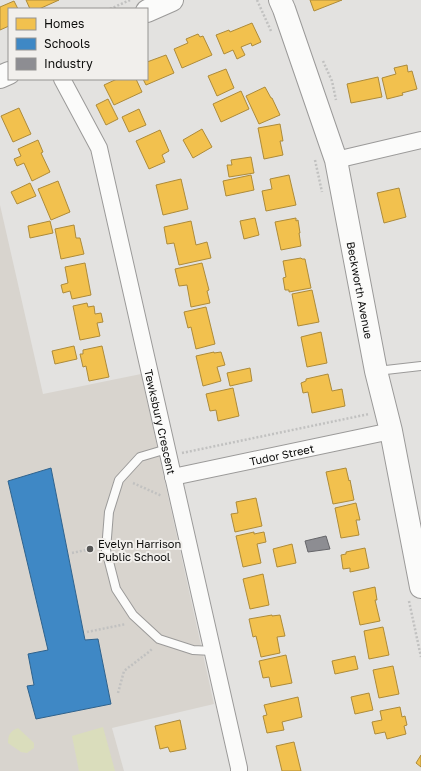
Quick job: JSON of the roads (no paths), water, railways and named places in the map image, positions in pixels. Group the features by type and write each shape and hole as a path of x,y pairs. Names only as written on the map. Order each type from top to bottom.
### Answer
{"street":[{"path":"148,11 172,0"},
{"name":"Beckworth Avenue","path":"280,0 336,160 376,371 391,431 417,585"},
{"name":"Tewksbury Crescent","path":"63,80 99,148 174,451 173,477 239,771"},
{"path":"336,160 421,140"},
{"name":"Tudor Street","path":"173,477 391,431"}],"lane":[{"path":"376,371 421,366"},
{"path":"174,451 140,457 119,480 109,512 106,550 116,589 133,615 139,621 159,639 193,650 213,652"}],"place":[{"name":"Evelyn Harrison Public School","path":"90,549"}]}
